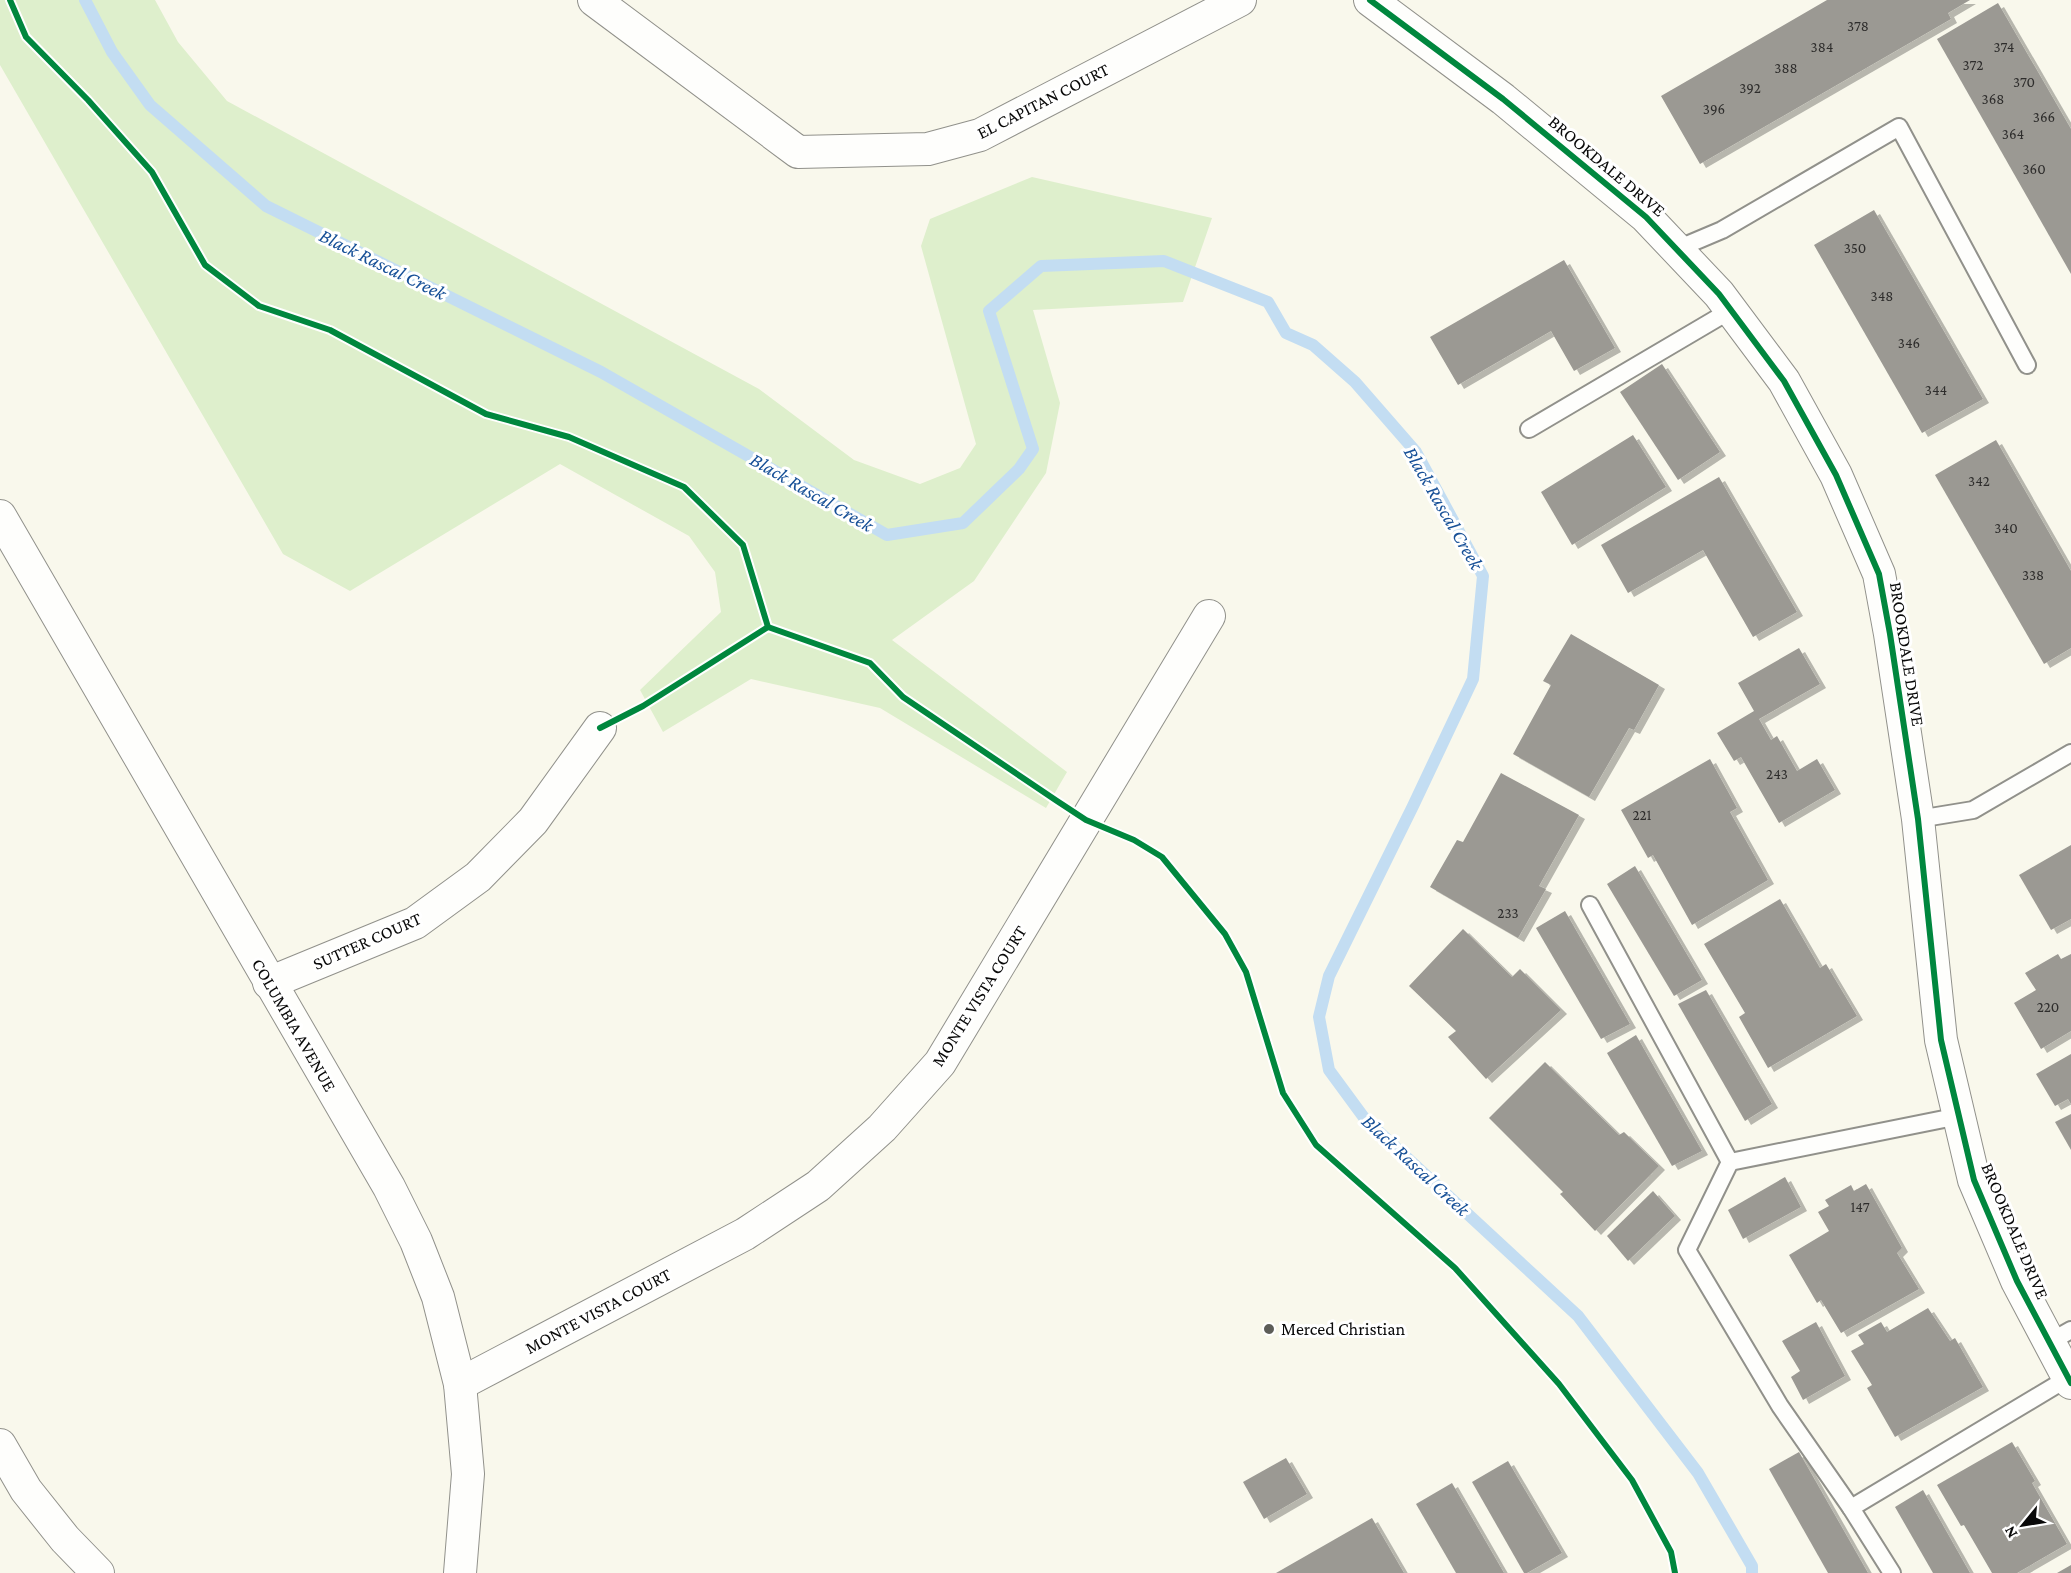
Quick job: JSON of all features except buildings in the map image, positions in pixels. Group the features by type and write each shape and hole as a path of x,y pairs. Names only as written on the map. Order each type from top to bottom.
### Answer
{"street":[{"name":"EL CAPITAN COURT","path":"594,0 798,152 928,149 980,135 1240,0"},
{"name":"BROOKDALE DRIVE","path":"1370,0 1503,99 1646,217 1719,294 1731,310 1789,391 1836,475 1879,574 1918,819 1941,1040 1974,1180 2017,1281 2060,1337 2070,1381"},
{"name":"COLUMBIA AVENUE","path":"0,516 389,1187 416,1241 438,1297 460,1384 468,1474 460,1573"},
{"name":"MONTE VISTA COURT","path":"460,1384 744,1234 818,1186 882,1128 940,1063 1209,616"},
{"name":"SUTTER COURT","path":"269,983 415,923 478,877 533,821 600,728"},
{"path":"0,1444 26,1490 65,1539 98,1573"}],"lane":[{"path":"1677,249 1722,230 1899,127 2027,365"},
{"path":"1529,429 1731,310"},
{"path":"1918,819 1973,810 2071,753"},
{"path":"1590,905 1730,1162"},
{"path":"1730,1162 1959,1116"},
{"path":"1730,1162 1687,1250 1780,1406 1851,1508 1892,1573"},
{"path":"1851,1508 2070,1381"}],"green space":[{"path":"0,0 155,0 178,42 227,101 759,389 854,460 920,484 960,468 976,444 921,246 930,219 1032,177 1212,218 1183,302 1033,310 1060,403 1046,473 974,581 892,640 1067,772 1046,808 880,708 751,679 663,732 640,690 721,612 715,572 689,536 560,464 350,591 283,554 0,65"}],"waterway":[{"name":"Black Rascal Creek","path":"85,0 112,52 150,105 266,206 601,372 887,535 963,523 1019,469 1033,449 989,311 1041,266 1164,261 1268,302 1286,333 1313,345 1355,382 1416,452 1483,576 1473,679 1329,976 1319,1017 1329,1070 1365,1119 1578,1316 1698,1473 1752,1566 1752,1573"}],"cycle path":[{"path":"10,0 26,37 88,100 152,172 205,265 259,306 330,330 486,414 569,437 684,487 743,545 768,627 870,663 903,697 1057,801 1086,820 1134,840 1162,857 1225,934 1246,972 1283,1093 1316,1145 1455,1268 1559,1384 1632,1480 1671,1552 1675,1573"},
{"path":"1370,0 1503,99 1646,217 1719,294 1784,381 1836,475 1879,574 1918,819 1941,1040 1974,1180 2017,1281 2071,1383"},
{"path":"600,728 643,706 768,627"}],"place":[{"name":"Merced Christian","path":"1269,1329"}]}
